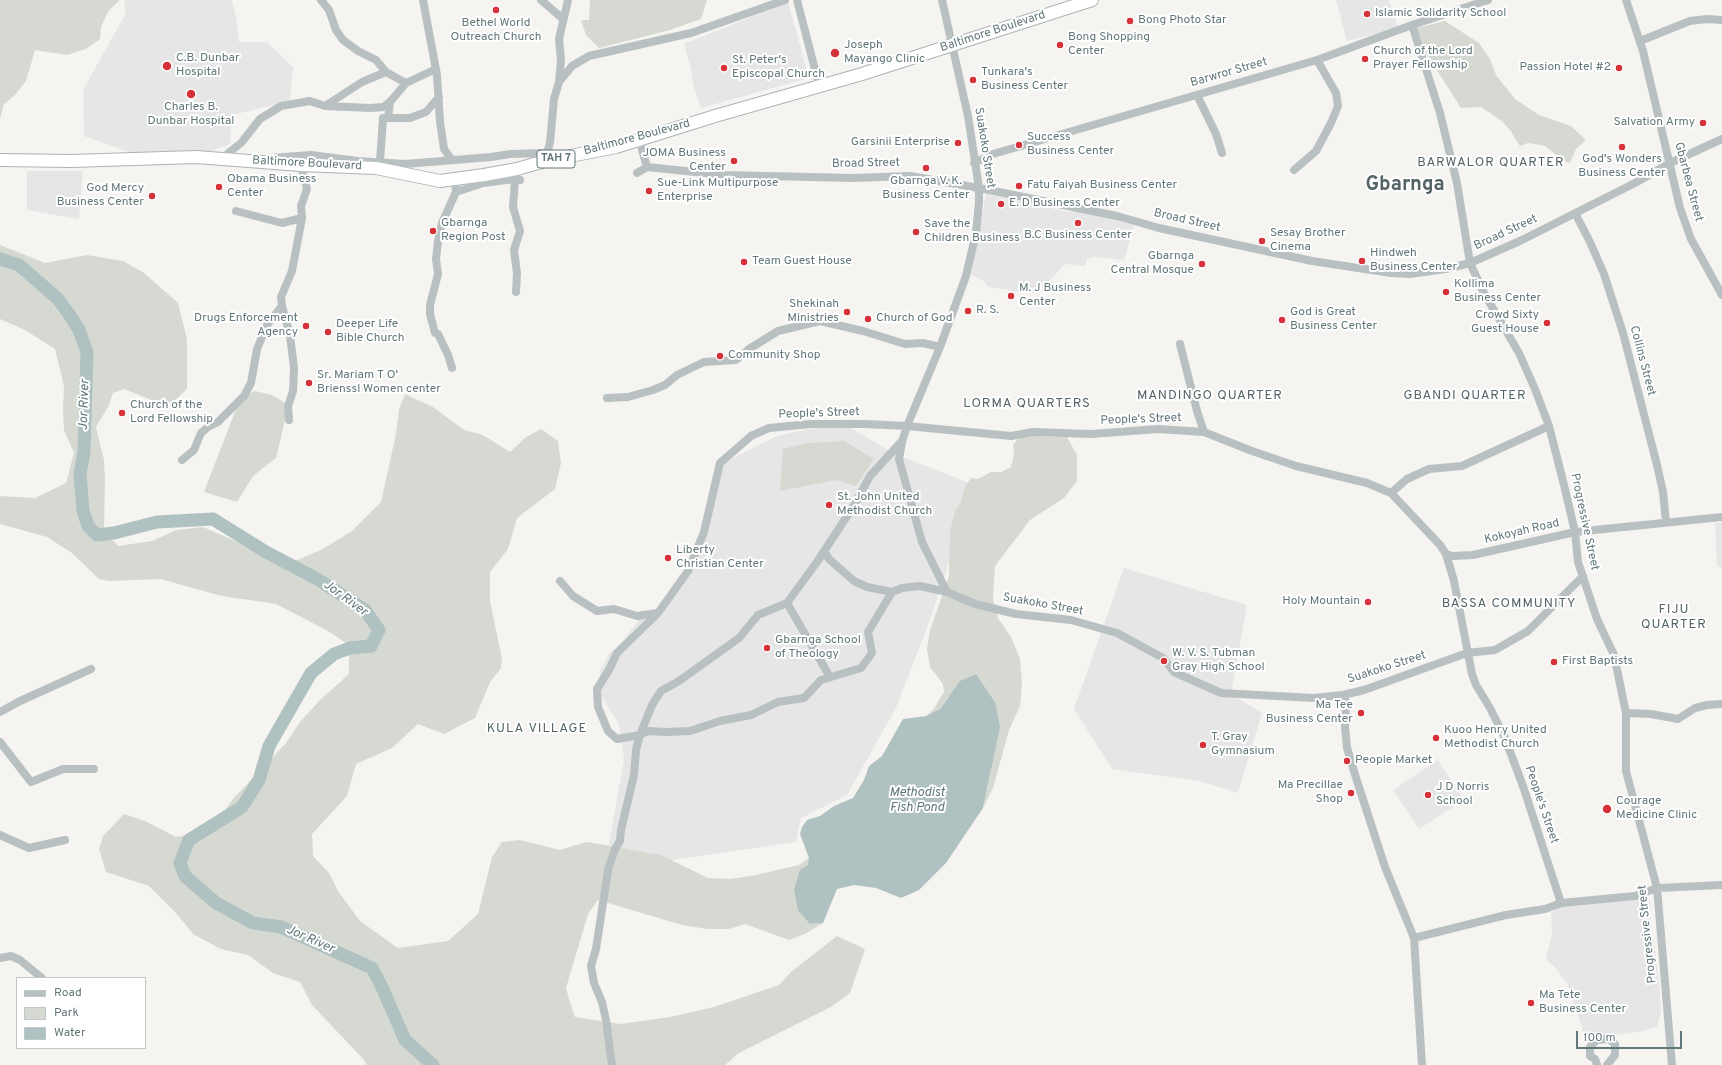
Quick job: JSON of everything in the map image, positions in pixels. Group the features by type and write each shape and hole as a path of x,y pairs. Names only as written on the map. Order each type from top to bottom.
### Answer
{"highway":[{"name":"Baltimore Boulevard","path":"0,160 72,161 196,156 301,165 376,168 440,181 455,179 517,169 546,157 616,147 951,46 1092,0"}],"street":[{"path":"321,0 329,10 336,30 343,40 358,51 376,60 386,72 406,83"},
{"path":"423,0 436,69 440,122 444,149 452,160"},
{"path":"541,0 563,19"},
{"path":"196,156 226,155 247,159 311,155 406,164 510,154 546,157 550,143 554,99 559,82 561,60 559,39 568,0"},
{"path":"559,82 572,66 590,56 691,33 785,0"},
{"path":"797,0 819,85"},
{"name":"Suakoko Street","path":"942,0 951,46 968,116 979,188 976,234 966,276 940,347 907,426 899,459 908,498 922,542 946,592 975,604 1016,614 1071,620 1117,633 1163,658 1174,672 1221,693 1314,698 1343,695 1364,690 1467,653 1495,650 1528,631 1583,576"},
{"name":"Barwror Street","path":"974,163 993,154 1317,60 1412,25 1488,0"},
{"name":"Gbarbea Street","path":"1626,0 1640,41 1680,208 1691,239 1722,295"},
{"path":"1640,41 1690,21 1707,19 1722,20"},
{"name":"Progressive Street","path":"1412,25 1440,113 1457,183 1470,263 1484,293 1519,353 1536,389 1549,426 1574,532 1578,562 1597,619 1614,655 1626,713 1626,771 1657,888 1672,1065"},
{"path":"1294,170 1316,151 1338,106 1336,93 1317,60"},
{"path":"226,155 241,143 260,119 282,106 310,101 324,106 371,108 383,107 390,102 406,83 436,69"},
{"path":"324,106 362,82 386,72"},
{"path":"1197,95 1216,134 1222,153"},
{"path":"380,162 383,118 410,118 426,112 438,97"},
{"path":"388,118 390,102"},
{"name":"Broad Street","path":"647,167 724,175 852,178 910,176 979,188 1117,216 1159,228 1312,261 1391,274 1410,274 1446,269 1470,263 1522,240 1635,183 1670,163 1722,139"},
{"path":"637,173 647,167 639,140"},
{"path":"289,420 288,406 293,391 294,368 290,335 282,306 282,297 292,272 302,218 301,206 307,189 301,165"},
{"path":"452,368 448,355 438,334 435,333 430,305 438,274 436,259 438,241 442,223 456,192 455,179"},
{"path":"456,192 483,183 518,180 513,207 520,231 514,250 517,273 516,292"},
{"path":"236,211 282,223 302,218"},
{"name":"Collins Street","path":"1575,213 1604,274 1623,333 1657,465 1663,492 1666,522"},
{"path":"182,460 194,450 201,433 208,427 218,422 244,396 251,383 257,349 267,325 282,306"},
{"path":"607,398 628,397 659,388 666,385 678,375 704,362 736,360 749,349 778,331 820,321 863,331 905,344 923,343 940,347"},
{"path":"1180,344 1197,411 1204,432"},
{"name":"People's Street","path":"640,735 617,739 608,731 598,707 597,688 609,670 617,653 658,613 688,571 704,532 720,463 751,436 769,428 811,424 907,426 1011,436 1032,432 1091,434 1158,429 1204,432 1296,466 1367,483 1391,493 1440,545 1446,554 1454,581 1467,653 1476,685 1490,708 1505,738 1521,781 1561,903"},
{"path":"1391,493 1407,479 1429,469 1462,466 1549,426"},
{"path":"612,1065 606,1020 602,1002 594,983 591,966 596,949 608,870 615,849 620,842 621,830 634,775 636,750 640,735 652,705 661,691 679,681 739,638 758,615 787,603 824,552 853,507 870,476 902,442"},
{"name":"Kokoyah Road","path":"1446,554 1453,556 1473,555 1574,532 1722,517"},
{"path":"824,552 830,560 854,582 866,586 892,592 902,588 920,586 946,592"},
{"path":"560,581 573,596 597,611 614,609 637,616 658,613"},
{"path":"640,735 648,730 666,732 690,731 720,721 751,715 778,702 804,698 821,680 861,668 872,653 868,632 892,592"},
{"path":"787,603 830,677"},
{"path":"0,712 20,701 91,669"},
{"path":"1343,695 1346,702 1345,727 1347,748 1385,867 1414,938 1422,1065"},
{"path":"1626,713 1651,714 1678,719 1695,708 1707,705 1722,704"},
{"path":"0,742 31,782 64,769 94,768"},
{"path":"0,835 29,848 65,840"},
{"path":"1414,938 1506,915 1545,909 1561,903 1635,896 1657,888 1722,885"},
{"path":"0,958 12,956 20,960 41,977"},
{"path":"1598,1065 1598,1062 1590,1056 1590,1047 1597,1040 1609,1039 1615,1044 1615,1055 1607,1065"}],"shaded area":[{"name":"C.B. Dunbar Hospital","path":"124,0 232,0 239,42 267,42 293,67 290,101 232,115 230,144 201,155 138,155 84,136 83,90 126,13"},
{"name":"Islamic Solidarity School","path":"1336,0 1389,0 1398,28 1347,41"},
{"path":"788,2 809,78 701,108 693,84 691,69 684,44"},
{"path":"27,171 83,171 79,219 27,210"},
{"path":"986,194 1069,212 1074,211 1097,215 1134,225 1124,260 1095,257 1087,259 1085,266 1075,265 1075,261 1074,266 1066,263 1037,294 1024,290 1021,292 989,287 982,280 971,275"},
{"name":"Gbarnga School of Theology","path":"816,428 851,428 895,454 974,485 930,620 896,708 847,795 801,818 796,842 659,862 609,845 624,759 619,725 599,692 600,671 609,654 622,642 643,614 666,608 700,545 725,462 777,436"},
{"path":"1715,523 1722,523 1722,567 1717,567"},
{"name":"W. V. S. Tubman Gray High School","path":"1124,568 1247,605 1231,694 1262,713 1238,793 1199,781 1112,769 1074,709"},
{"name":"J D Norris School","path":"1438,760 1464,800 1419,829 1393,790"},
{"path":"1647,896 1651,904 1650,914 1659,979 1661,1012 1657,1027 1617,1035 1585,1036 1568,985 1555,967 1546,959 1552,934 1551,913 1560,905"}],"green space":[{"path":"0,0 120,0 109,10 101,27 100,39 86,49 67,55 35,50 26,81 15,95 4,104 0,119"},
{"path":"590,0 707,0 701,19 670,30 599,48 586,35 581,20 589,20"},
{"path":"1445,21 1479,43 1490,59 1496,75 1515,99 1539,115 1571,126 1586,140 1576,149 1570,163 1564,161 1545,146 1528,143 1520,146 1510,130 1502,121 1481,107 1461,108 1426,53 1416,28"},
{"path":"0,245 45,263 87,255 123,261 144,273 178,303 187,339 187,389 171,404 154,401 124,389 113,393 108,407 96,427 104,460 104,531 118,546 152,541 176,530 203,527 288,564 323,549 352,531 381,502 396,434 399,409 405,394 433,407 464,430 483,435 510,452 526,437 541,429 558,441 561,463 555,489 517,518 508,549 490,572 490,601 502,659 501,668 490,682 475,718 444,734 418,724 392,748 356,764 347,796 312,834 313,856 329,873 338,891 360,921 398,948 448,941 478,914 492,857 502,842 520,840 560,850 586,842 606,845 661,855 708,878 731,879 756,875 799,865 809,858 810,924 823,923 805,934 789,940 745,924 729,929 707,929 682,925 598,900 588,914 566,988 570,1002 575,1017 620,1024 670,1017 714,1007 779,985 791,972 837,936 865,949 850,993 831,1007 739,1053 725,1065 367,1065 312,1005 300,982 273,973 248,955 221,949 193,934 176,913 149,886 106,872 99,849 103,836 124,814 145,821 176,837 201,833 220,817 233,799 286,743 300,722 321,699 349,674 349,645 328,631 276,604 222,596 160,579 108,581 99,579 72,553 47,537 0,524 0,496 35,498 66,483 74,453 64,430 64,386 55,349 25,330 0,319"},
{"path":"255,391 272,395 284,402 287,412 276,458 253,476 237,502 204,492 236,409 244,396"},
{"path":"1033,432 1047,437 1067,437 1077,455 1077,481 1064,498 1030,520 995,566 993,599 998,618 1011,637 1020,659 1022,684 1020,706 1009,730 993,788 983,808 991,771 995,702 976,674 947,698 940,709 926,716 933,710 944,692 943,684 930,667 927,649 930,630 949,576 950,532 955,511 961,502 965,487 971,478 978,479 991,472 1001,472 1011,467 1014,454 1013,445 1019,437"},
{"path":"844,441 874,459 856,486 836,480 780,491 783,449 807,443"}],"water":[{"name":"Methodist Fish Pond","path":"976,674 995,702 1000,727 983,808 946,863 919,890 901,898 876,888 854,885 837,889 823,923 810,924 798,910 794,890 800,870 808,865 809,858 800,834 802,827 807,820 820,816 834,806 853,798 864,780 869,766 882,756 903,719 926,716 940,709 960,681"}],"waterway":[{"name":"Jor River","path":"0,259 19,265 58,299 79,330 87,352 84,452 80,474 83,511 88,526 97,535 114,533 157,522 213,519 266,552 319,580 365,610 379,630 371,646 350,648 334,654 311,673 269,746 259,780 242,807 189,840 180,863 185,876 216,903 253,923 281,927 372,968 405,1040 433,1065"}],"place":[{"name":"Bethel World Outreach Church","path":"496,10"},
{"name":"Islamic Solidarity School","path":"1367,14"},
{"name":"Bong Photo Star","path":"1130,21"},
{"name":"Bong Shopping Center","path":"1060,45"},
{"name":"Joseph Mayango Clinic","path":"835,53"},
{"name":"Church of the Lord Prayer Fellowship","path":"1365,59"},
{"name":"C.B. Dunbar Hospital","path":"167,66"},
{"name":"St. Peter's Episcopal Church","path":"724,68"},
{"name":"Passion Hotel #2","path":"1619,68"},
{"name":"Tunkara's Business Center","path":"973,80"},
{"name":"Charles B. Dunbar Hospital","path":"191,94"},
{"name":"Salvation Army","path":"1703,123"},
{"name":"Garsinii Enterprise","path":"958,143"},
{"name":"Success Business Center","path":"1019,145"},
{"name":"God's Wonders Business Center","path":"1622,147"},
{"name":"JOMA Business Center","path":"734,161"},
{"name":"Gbarnga V. K. Business Center","path":"926,168"},
{"name":"Fatu Faiyah Business Center","path":"1019,186"},
{"name":"Obama Business Center","path":"219,187"},
{"name":"Sue-Link Multipurpose Enterprise","path":"649,191"},
{"name":"God Mercy Business Center","path":"152,196"},
{"name":"E. D Business Center","path":"1001,204"},
{"name":"B.C Business Center","path":"1078,223"},
{"name":"Gbarnga Region Post","path":"433,231"},
{"name":"Save the Children Business","path":"916,232"},
{"name":"Sesay Brother Cinema","path":"1262,241"},
{"name":"Hindweh Business Center","path":"1362,261"},
{"name":"Team Guest House","path":"744,262"},
{"name":"Gbarnga Central Mosque","path":"1202,264"},
{"name":"Kollima Business Center","path":"1446,292"},
{"name":"M. J Business Center","path":"1011,296"},
{"name":"R. S.","path":"968,311"},
{"name":"Shekinah Ministries","path":"847,312"},
{"name":"Church of God","path":"868,319"},
{"name":"God is Great Business Center","path":"1282,320"},
{"name":"Crowd Sixty Guest House","path":"1547,323"},
{"name":"Drugs Enforcement Agency","path":"306,326"},
{"name":"Deeper Life Bible Church","path":"328,332"},
{"name":"Community Shop","path":"720,356"},
{"name":"Sr. Mariam T O' Brienssl Women center","path":"309,383"},
{"name":"Church of the Lord Fellowship","path":"122,413"},
{"name":"St. John United Methodist Church","path":"829,505"},
{"name":"Liberty Christian Center","path":"668,558"},
{"name":"Holy Mountain","path":"1368,602"},
{"name":"Gbarnga School of Theology","path":"767,648"},
{"name":"W. V. S. Tubman Gray High School","path":"1164,661"},
{"name":"First Baptists","path":"1554,662"},
{"name":"Ma Tee Business Center","path":"1361,713"},
{"name":"Kuoo Henry United Methodist Church","path":"1436,738"},
{"name":"T. Gray Gymnasium","path":"1203,745"},
{"name":"People Market","path":"1347,761"},
{"name":"Ma Precillae Shop","path":"1351,793"},
{"name":"J D Norris School","path":"1428,795"},
{"name":"Courage Medicine Clinic","path":"1607,809"},
{"name":"Ma Tete Business Center","path":"1531,1003"}],"district":[{"name":"BARWALOR QUARTER","path":"1491,163"},
{"name":"Gbarnga","path":"1405,186"},
{"name":"MANDINGO QUARTER","path":"1210,396"},
{"name":"GBANDI QUARTER","path":"1465,396"},
{"name":"LORMA QUARTERS","path":"1027,404"},
{"name":"BASSA COMMUNITY","path":"1509,604"},
{"name":"FIJU QUARTER","path":"1674,618"},
{"name":"KULA VILLAGE","path":"537,729"}]}
